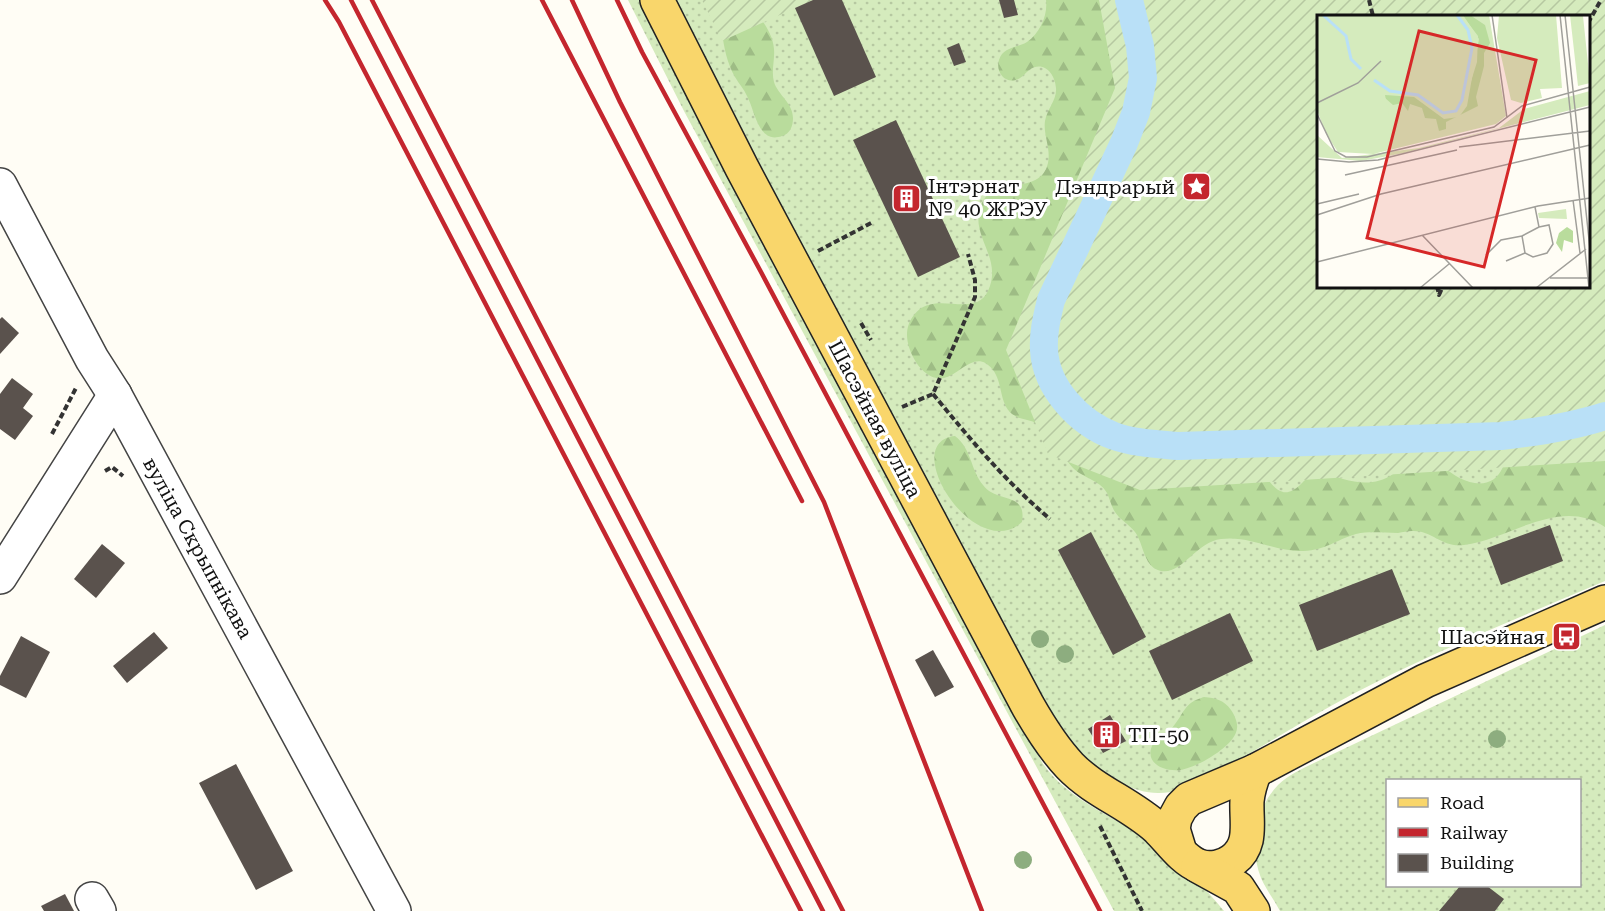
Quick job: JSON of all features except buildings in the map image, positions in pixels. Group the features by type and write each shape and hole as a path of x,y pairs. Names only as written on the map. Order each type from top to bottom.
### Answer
{"main road":[{"name":"Шасэйная вуліца","path":"657,0 742,168 1040,725 1068,764 1084,780 1130,808 1156,828 1189,859 1228,882 1249,903"},
{"path":"1130,808 1154,810 1195,797 1211,793 1234,800 1242,809 1246,831 1241,853 1221,867 1189,859 1173,829 1175,818 1181,807 1195,797 1255,771 1425,681 1605,602"},
{"path":"1249,903 1241,884 1247,798 1255,771"}],"street":[{"name":"вуліца Скрыпнікава","path":"0,185 92,359 115,395 394,911"},
{"path":"0,577 115,395"}],"path":[{"path":"1369,0 1373,15"},
{"path":"1590,20 1601,0"},
{"path":"814,253 873,222"},
{"path":"896,399 899,409 933,394 975,297 975,280 968,254"},
{"path":"857,319 873,344"},
{"path":"933,394 992,465 1050,519"},
{"path":"95,475 112,467 126,478"},
{"path":"1097,819 1142,911"}],"green space":[{"path":"628,0 639,0 962,616 1043,764 1054,777 1080,799 1140,834 1173,859 1224,911 1114,911 685,113"},
{"path":"674,0 1122,0 1061,265 1605,437 1605,581 1477,635 1382,679 1196,784 1183,789 1158,793 1141,791 1110,777 1083,755 1052,715 745,145"},
{"path":"702,0 813,0 722,41"},
{"path":"1046,0 1117,0 1269,481 1273,485 1280,491 1287,492 1313,477 1330,475 1363,483 1381,480 1393,474 1443,466 1466,481 1483,483 1498,476 1503,467 1605,444 1605,527 1588,519 1570,516 1553,517 1464,545 1449,544 1419,531 1371,532 1356,534 1325,547 1303,551 1231,538 1212,541 1176,568 1161,571 1155,569 1147,560 1135,532 1115,512 1104,489 1073,468 1043,428 1035,422 1012,414 1005,404 996,375 987,364 981,361 968,364 944,378 936,378 923,371 913,357 908,342 907,330 914,315 922,307 932,304 964,304 982,299 988,291 992,278 992,267 979,225 982,203 989,194 997,189 1036,180 1048,163 1045,121 1056,92 1051,73 1039,66 1029,70 1019,79 1009,80 1002,76 998,65 1004,53 1027,42 1036,34 1044,18"},
{"name":"Дэндрарый","path":"1099,0 1605,0 1605,461 1140,490 1048,454 1006,350 1115,88"},
{"path":"759,16 769,31 773,44 774,82 788,103 793,118 789,132 774,137 768,136 758,125 746,93 732,72 722,32"},
{"path":"955,436 965,447 983,485 989,491 1010,499 1020,506 1022,522 1003,531 984,528 965,515 949,497 938,477 934,458 939,443"},
{"path":"1605,625 1605,911 1280,911 1263,882 1257,866 1256,829 1270,795 1291,775"},
{"path":"1204,697 1226,704 1233,714 1237,728 1230,742 1214,755 1196,765 1180,770 1165,769 1154,763 1150,752 1157,738 1172,728 1188,705"}],"waterway":[{"path":"1129,0 1140,46 1143,78 1136,112 1124,143 1051,300 1045,331 1044,350 1051,378 1077,413 1114,436 1137,442 1178,446 1501,436 1554,429 1605,416"}],"railway":[{"path":"325,0 339,22 801,911"},
{"path":"351,0 823,911"},
{"path":"372,0 843,911"},
{"path":"542,0 802,501"},
{"path":"572,0 620,102 824,502 982,911"},
{"path":"617,0 642,52 1100,911"}],"place":[{"name":"Дэндрарый","path":"1196,187"},
{"name":"Інтэрнат № 40 ЖРЭУ","path":"907,198"},
{"name":"Шасэйная","path":"1566,637"},
{"name":"ТП-50","path":"1107,735"}]}
